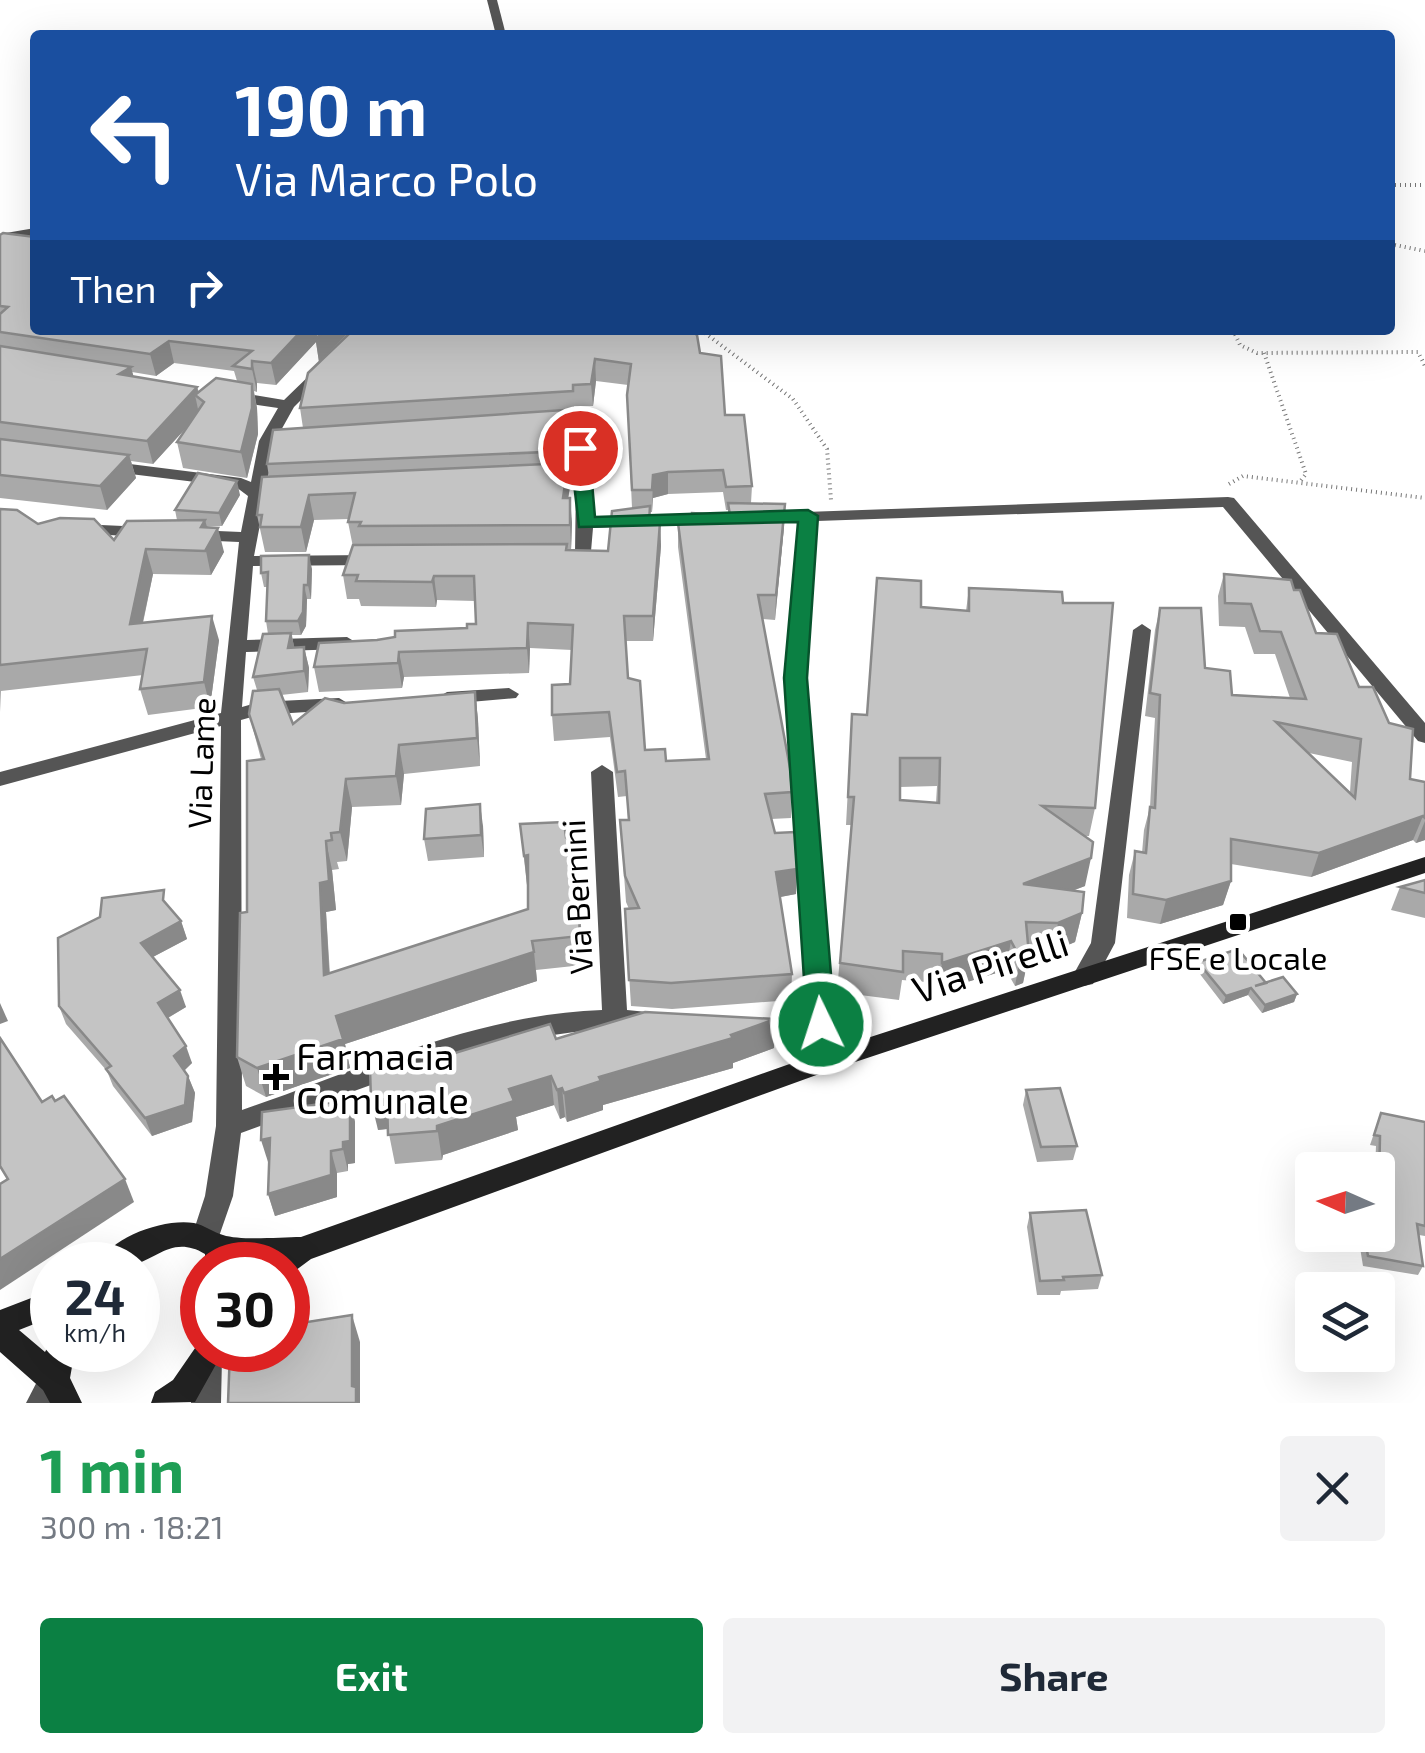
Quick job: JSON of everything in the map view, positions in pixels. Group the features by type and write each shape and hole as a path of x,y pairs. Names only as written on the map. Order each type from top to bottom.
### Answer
{"main road":[{"name":"Via Pirelli","path":"310,1251 819,1063 1425,864"},
{"name":"Via Pirelli","path":"150,1242 176,1235 194,1242"},
{"path":"0,1324 30,1312"},
{"path":"0,1333 56,1384"},
{"path":"166,1403 184,1391 196,1372"}],"street":[{"path":"492,0 499,30"},
{"path":"0,238 30,233"},
{"name":"Via Lame","path":"216,1242 229,1126 231,718 247,537 267,441 288,405 339,355"},
{"path":"211,393 288,405"},
{"path":"517,424 575,419 574,478 586,523 584,559 544,560"},
{"path":"267,441 286,440"},
{"path":"83,463 240,483 255,494 294,492"},
{"path":"586,523 1228,502 1425,736"},
{"path":"808,516 796,678 819,1063"},
{"path":"57,528 247,537"},
{"path":"244,561 384,560"},
{"path":"1084,977 1103,943 1142,630"},
{"path":"239,646 372,642"},
{"path":"432,699 509,694"},
{"path":"0,779 259,709 355,703"},
{"name":"Via Bernini","path":"602,772 615,1018"},
{"path":"229,1126 517,1028 615,1018 672,1022"},
{"path":"729,1028 786,1033 819,1063"},
{"path":"206,1403 207,1372"}],"path":[{"path":"1395,185 1425,185"},
{"path":"1395,245 1425,251"},
{"path":"707,335 793,399 826,449 832,515"},
{"path":"1235,335 1240,345 1257,353 1422,352 1425,366"},
{"path":"1264,353 1306,474 1299,482"},
{"path":"1228,502 1222,488 1244,476 1425,498"}],"building":[{"path":"0,235 30,236 30,335 297,335 271,363 252,361 252,369 233,366 252,351 169,341 150,354 0,332 0,314 8,307 0,306"},
{"path":"348,335 697,335 700,353 721,356 725,415 744,415 752,486 726,487 723,470 653,475 652,490 632,490 627,395 631,364 595,359 591,384 573,385 573,391 300,408 308,373"},
{"path":"0,346 131,367 119,374 197,387 147,441 0,422"},
{"path":"216,378 252,384 252,408 241,452 177,442 204,402 195,395"},
{"path":"564,410 569,451 267,464 273,430"},
{"path":"0,439 129,455 100,486 0,475"},
{"path":"568,463 563,498 570,498 570,525 359,526 361,522 348,522 355,493 309,495 301,527 260,527 262,515 257,515 262,477"},
{"path":"198,473 237,481 219,513 175,510"},
{"path":"728,503 785,504 776,595 758,595 790,768 792,792 765,794 775,833 795,832 797,869 776,872 792,974 671,983 629,980 625,909 639,908 625,876 620,820 629,820 625,771 617,772 609,712 552,715 552,685 570,684 573,625 528,623 527,648 399,652 398,663 314,667 319,643 377,640 395,637 395,631 467,628 467,624 476,624 474,576 434,576 432,582 356,581 358,575 343,575 353,545 567,544 566,550 608,551 612,511 650,506 649,522 660,522 653,616 624,616 628,678 640,681 645,750 665,749 666,761 709,759 678,523 691,523 692,513 730,515"},
{"path":"0,509 17,510 38,524 60,518 94,519 114,540 127,521 205,520 201,527 218,528 205,551 146,549 130,624 212,616 204,682 140,689 147,649 0,665"},
{"path":"309,555 308,585 304,585 303,612 298,621 266,621 268,572 261,573 261,556"},
{"path":"1224,574 1291,580 1294,590 1300,590 1316,633 1337,634 1359,687 1373,687 1389,723 1413,729 1410,779 1425,782 1425,818 1319,853 1231,839 1231,881 1166,900 1133,894 1135,851 1146,853 1150,807 1155,808 1160,695 1150,693 1160,608 1201,608 1205,668 1230,671 1232,695 1306,699 1281,632 1260,631 1251,604 1225,603","holes":["1276,722 1361,739 1355,798"]},
{"path":"877,578 921,581 921,607 969,611 969,588 1062,592 1063,603 1113,603 1095,808 1042,806 1093,842 1091,858 1023,884 1084,892 1082,913 1058,923 1026,922 1029,955 1020,958 1011,941 942,963 942,954 903,951 903,972 840,963 854,797 848,797 852,714 867,715","holes":["900,758 940,758 939,803 900,800"]},
{"path":"291,633 288,648 304,647 304,671 253,677 263,634"},
{"path":"279,689 293,724 325,698 344,703 475,692 477,738 399,745 396,776 346,779 340,832 331,833 332,840 326,841 329,881 320,883 324,975 528,909 528,855 524,856 520,824 564,822 566,837 575,836 580,936 532,941 534,952 336,1016 343,1039 257,1068 237,1057 240,913 247,912 247,761 264,759 249,714 253,691"},
{"path":"480,804 481,835 424,839 426,809"},
{"path":"1425,880 1425,893 1400,887"},
{"path":"164,890 163,900 181,921 141,943 180,990 158,1003 186,1046 174,1056 188,1076 185,1105 145,1118 106,1069 111,1066 59,1006 58,938 100,917 102,898"},
{"path":"1238,949 1266,983 1283,977 1297,994 1265,1005 1251,988 1226,996 1198,962"},
{"path":"645,1012 775,1019 731,1035 733,1038 599,1077 601,1081 564,1093 562,1088 557,1090 551,1076 509,1089 514,1101 437,1126 437,1131 388,1135 387,1099 371,1101 370,1068 409,1062 409,1067 550,1024 556,1039"},
{"path":"0,1038 42,1102 52,1096 55,1101 64,1096 125,1179 0,1259 0,1184 8,1179 0,1166"},
{"path":"1060,1088 1077,1146 1041,1147 1026,1090"},
{"path":"350,1100 350,1141 343,1142 343,1149 331,1151 331,1175 268,1194 270,1138 261,1140 262,1112"},
{"path":"1381,1113 1425,1122 1425,1226 1417,1224 1423,1266 1368,1256 1367,1252 1395,1252 1395,1152 1380,1152 1380,1136 1374,1135"},
{"path":"1086,1210 1102,1275 1040,1281 1030,1213"},
{"path":"352,1315 352,1386 356,1387 356,1403 228,1403 229,1372 310,1372 310,1322"}],"place":[{"name":"FSE e Locale","path":"1238,922"},
{"name":"Farmacia Comunale","path":"276,1077"}],"route":[{"path":"580,448 586,523 808,516 796,678 821,1024"}]}
